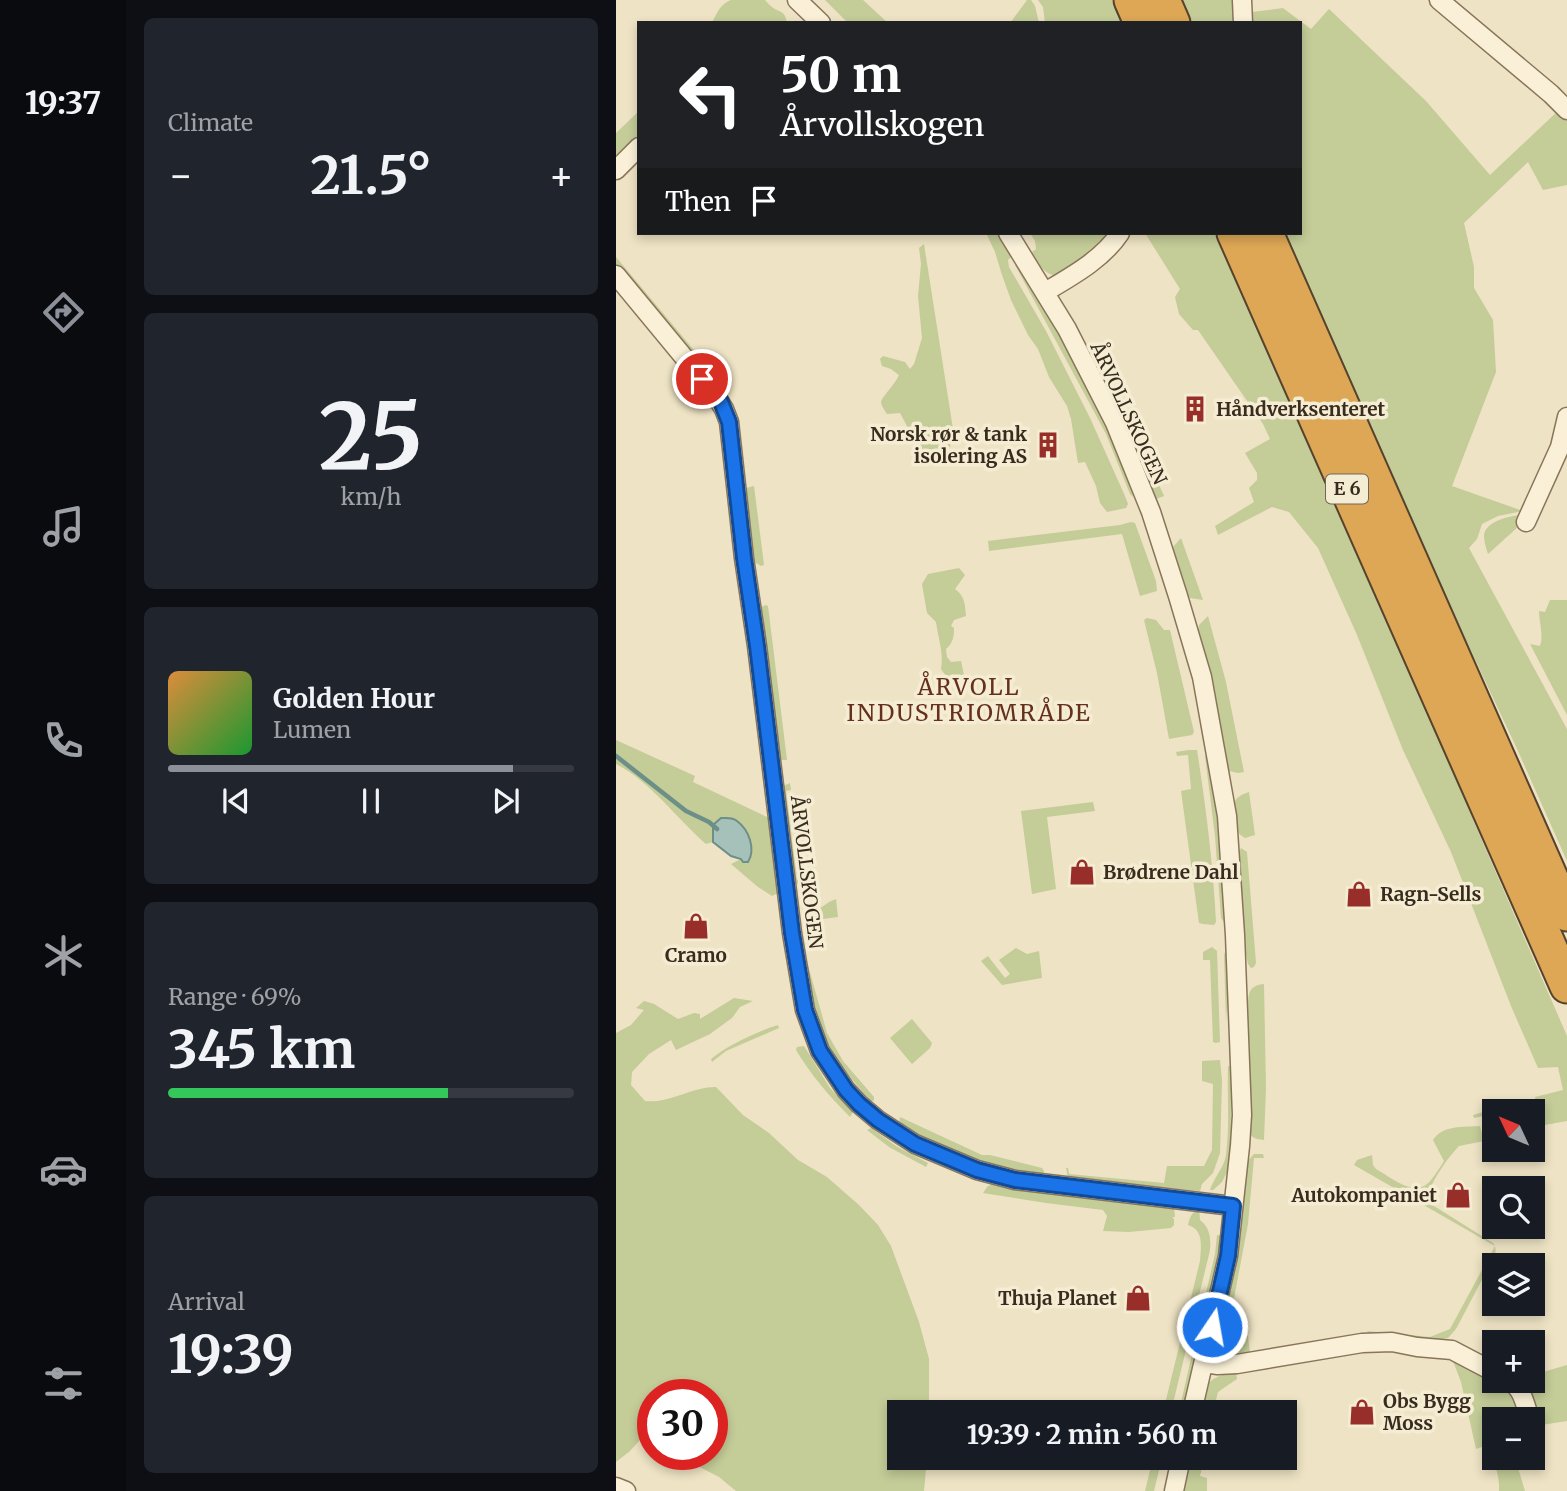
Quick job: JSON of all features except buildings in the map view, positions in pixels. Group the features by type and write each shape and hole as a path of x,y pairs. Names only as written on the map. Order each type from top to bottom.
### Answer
{"highway":[{"path":"1131,0 1140,21"},
{"path":"1163,0 1172,21"},
{"name":"E 6","path":"1235,235 1567,986"},
{"name":"E 6","path":"1267,235 1567,914"}],"street":[{"path":"797,0 819,21"},
{"path":"1242,0 1243,21"},
{"path":"1439,0 1567,110"},
{"path":"616,170 637,150"},
{"name":"ÅRVOLLSKOGEN","path":"1009,235 1067,329 1115,423 1151,512 1202,677 1227,816 1242,1115 1228,1256 1195,1400"},
{"path":"1045,292 1091,263 1119,235"},
{"name":"ÅRVOLLSKOGEN","path":"616,275 716,396 729,422 784,879 805,1010 820,1051 846,1090 878,1120 915,1144 977,1170 1015,1180 1233,1206"},
{"path":"1527,522 1560,447 1567,417"},
{"path":"1204,1363 1237,1364 1362,1343 1392,1342 1452,1350 1482,1366"},
{"path":"1174,1491 1178,1470"},
{"path":"616,1487 626,1491"}],"green space":[{"path":"765,0 783,14 786,21 713,21 721,6 727,2"},
{"path":"825,0 863,0 886,21 846,21"},
{"path":"1027,0 1031,0 1039,21 1011,21"},
{"path":"1038,0 1112,0 1121,21 1045,21 1043,7"},
{"path":"1179,0 1236,0 1238,21 1188,21"},
{"path":"1283,8 1300,21 1253,21 1252,12"},
{"path":"1329,9 1426,101 1490,175 1560,109 1567,120 1567,185 1543,190 1528,162 1464,223 1474,267 1474,288 1493,320 1496,372 1452,486 1523,511 1498,516 1482,524 1477,539 1469,548 1567,729 1567,861 1425,553 1284,235 1302,235 1302,22 1311,29"},
{"path":"637,113 637,138 616,159 616,133"},
{"path":"987,235 1000,235 1013,255 1008,260 1009,267 1046,331 1090,418 1125,496 1128,504 1126,508 1107,512 1100,503 1085,462 1078,463 1067,406 1049,377 1038,349 1011,300"},
{"path":"1031,235 1108,236 1098,250 1057,276 1045,270 1036,260 1032,252 1036,249"},
{"path":"1146,235 1217,235 1445,748 1474,822 1567,1036 1567,1121 1545,1125 1545,1099 1535,1097 1563,1090 1558,1067 1538,1068 1451,852 1403,750 1357,635 1318,548 1289,512 1272,507 1218,535 1215,526 1254,502 1249,488 1257,480 1257,473 1245,453 1270,439 1263,424 1198,330 1193,330 1179,314 1175,297 1180,289"},
{"path":"924,244 953,429 950,447 921,452 900,413 887,414 882,405 882,400 899,375 882,366 880,359 883,356 905,362 910,369 914,364 922,338 918,296 921,264 919,248"},
{"path":"616,257 719,380 717,382 616,264"},
{"path":"1018,263 1068,348 1120,458 1133,497 1106,434 1015,265"},
{"path":"1140,449 1143,449 1164,496 1156,499 1137,456"},
{"path":"754,486 764,565 761,566 753,561 744,493 746,488"},
{"path":"1525,514 1519,526 1488,554 1484,536 1489,526 1500,520"},
{"path":"1135,523 1156,581 1157,591 1140,596 1122,534 989,551 988,541"},
{"path":"1181,538 1203,600 1190,598 1188,595 1173,547"},
{"path":"959,568 965,575 955,589 963,598 966,616 954,620 951,626 954,628 953,640 946,649 951,662 961,661 964,675 946,676 941,669 936,622 927,613 922,584 928,574"},
{"path":"1550,600 1567,600 1567,715 1530,644 1540,646 1539,611 1545,612"},
{"path":"766,605 787,760 780,758 778,748 758,608"},
{"path":"1208,616 1226,682 1244,772 1229,771 1227,765 1198,632 1199,625"},
{"path":"1144,620 1156,620 1164,630 1170,630 1194,732 1192,735 1169,739"},
{"path":"616,740 695,776 693,782 767,817 770,820 778,893 772,896 731,864 741,859 730,818 716,821 713,827 713,842 706,844 652,790 616,764"},
{"path":"1197,750 1209,836 1216,922 1214,925 1199,923 1198,916 1181,791 1191,789 1188,755 1177,756 1176,752"},
{"path":"1205,756 1209,761 1218,820 1225,900 1224,922 1221,918"},
{"path":"790,783 791,790 786,791 797,878 802,880 803,886 795,883 783,793 783,786"},
{"path":"1249,792 1255,835 1245,838 1237,830 1233,809 1237,799"},
{"path":"1093,802 1095,811 1047,817 1056,889 1032,894 1021,811"},
{"path":"1241,848 1247,852 1256,963 1251,968 1244,945 1239,861"},
{"path":"836,899 838,917 808,921 808,917"},
{"path":"1212,947 1217,951 1220,1042 1216,1043 1213,1042 1210,960 1203,960 1203,952"},
{"path":"1016,948 1027,954 1039,951 1042,978 1002,985 981,961 988,956 1005,978 1010,974 999,960"},
{"path":"804,951 827,1033 843,1061 874,1097 871,1102 840,1064 825,1039 813,1002"},
{"path":"1227,951 1229,976 1226,1021 1224,955"},
{"path":"1264,984 1264,1140 1254,1138 1248,1129 1248,1001 1252,989"},
{"path":"734,998 753,1001 740,1007 732,1018 710,1034 676,1050 671,1040 649,1054 632,1072 631,1085 645,1101 716,1087 743,1115 769,1133 798,1160 827,1177 878,1225 891,1246 919,1322 929,1359 929,1400 887,1400 887,1470 926,1470 924,1491 736,1491 705,1470 728,1470 728,1379 637,1379 637,1443 616,1462 616,1033 631,1025 644,1010 636,1008 644,1001 678,1019 694,1013 700,1014 700,1019"},
{"path":"912,1019 932,1043 912,1064 890,1038"},
{"path":"778,1025 779,1028 726,1051 712,1062 711,1059 717,1054 734,1044"},
{"path":"804,1046 830,1088 853,1112 850,1117 821,1085 796,1050 797,1047"},
{"path":"1220,1060 1220,1153 1213,1173 1202,1184 1200,1191 1073,1180 1068,1177 1066,1168 1069,1174 1164,1183 1167,1166 1204,1166 1212,1150 1213,1084 1202,1081 1202,1061"},
{"path":"1228,1066 1232,1066 1230,1166 1222,1182 1210,1190 1226,1155"},
{"path":"1482,1112 1482,1116 1474,1118 1473,1115"},
{"path":"900,1117 982,1155 1042,1168 1043,1175 991,1166 963,1157 899,1124"},
{"path":"1480,1126 1482,1141 1459,1146 1439,1172 1426,1201 1482,1239 1354,1165 1357,1160 1372,1155 1376,1169 1404,1185 1418,1188 1431,1180 1444,1161 1433,1140 1442,1132"},
{"path":"871,1128 896,1146 928,1163 926,1167 889,1147 867,1130"},
{"path":"1254,1154 1263,1154 1264,1158 1254,1158 1248,1224 1228,1330 1248,1336 1250,1353 1233,1355 1225,1353 1219,1337 1240,1238 1246,1163"},
{"path":"993,1183 1071,1196 1174,1206 1174,1225 1171,1228 1129,1232 1103,1231 1107,1216 1103,1210 983,1193"},
{"path":"1199,1209 1200,1220 1209,1233 1210,1250 1174,1400 1166,1400 1200,1261 1199,1235 1188,1225 1194,1212"},
{"path":"1217,1235 1222,1236 1185,1400 1182,1400"},
{"path":"1482,1270 1482,1280 1456,1329 1448,1338 1430,1341 1369,1335 1367,1331 1430,1337 1450,1329"},
{"path":"1453,1361 1482,1373 1482,1393 1512,1393 1518,1407 1482,1407 1482,1447 1476,1449 1461,1382"},
{"path":"1567,1365 1567,1421 1545,1424 1545,1407 1535,1407 1531,1393 1545,1393 1545,1371"},
{"path":"1236,1372 1237,1379 1218,1392 1216,1400 1204,1400 1209,1383 1218,1377"},
{"path":"1150,1470 1159,1470 1154,1491 1145,1491"},
{"path":"1187,1470 1202,1470 1200,1476 1207,1478 1207,1491 1182,1491"},
{"path":"1496,1470 1519,1470 1525,1491 1499,1491"}],"water":[{"path":"721,818 735,820 745,829 751,846 748,862 731,856 713,842 713,825"}],"waterway":[{"path":"616,756 686,811 717,829"}],"place":[{"name":"Håndverksenteret","path":"1195,409"},
{"name":"Norsk rør & tank isolering AS","path":"1048,445"},
{"name":"Brødrene Dahl","path":"1082,872"},
{"name":"Ragn-Sells","path":"1359,894"},
{"name":"Cramo","path":"696,926"},
{"name":"Autokompaniet","path":"1458,1195"},
{"name":"Thuja Planet","path":"1138,1298"},
{"name":"Obs Bygg Moss","path":"1362,1412"}],"district":[{"name":"ÅRVOLL INDUSTRIOMRÅDE","path":"969,700"}],"route":[{"path":"702,379 721,402 729,422 744,558 775,785 784,879 805,1010 820,1051 846,1090 878,1120 915,1144 977,1170 1015,1180 1233,1206 1228,1256 1212,1327"}]}
